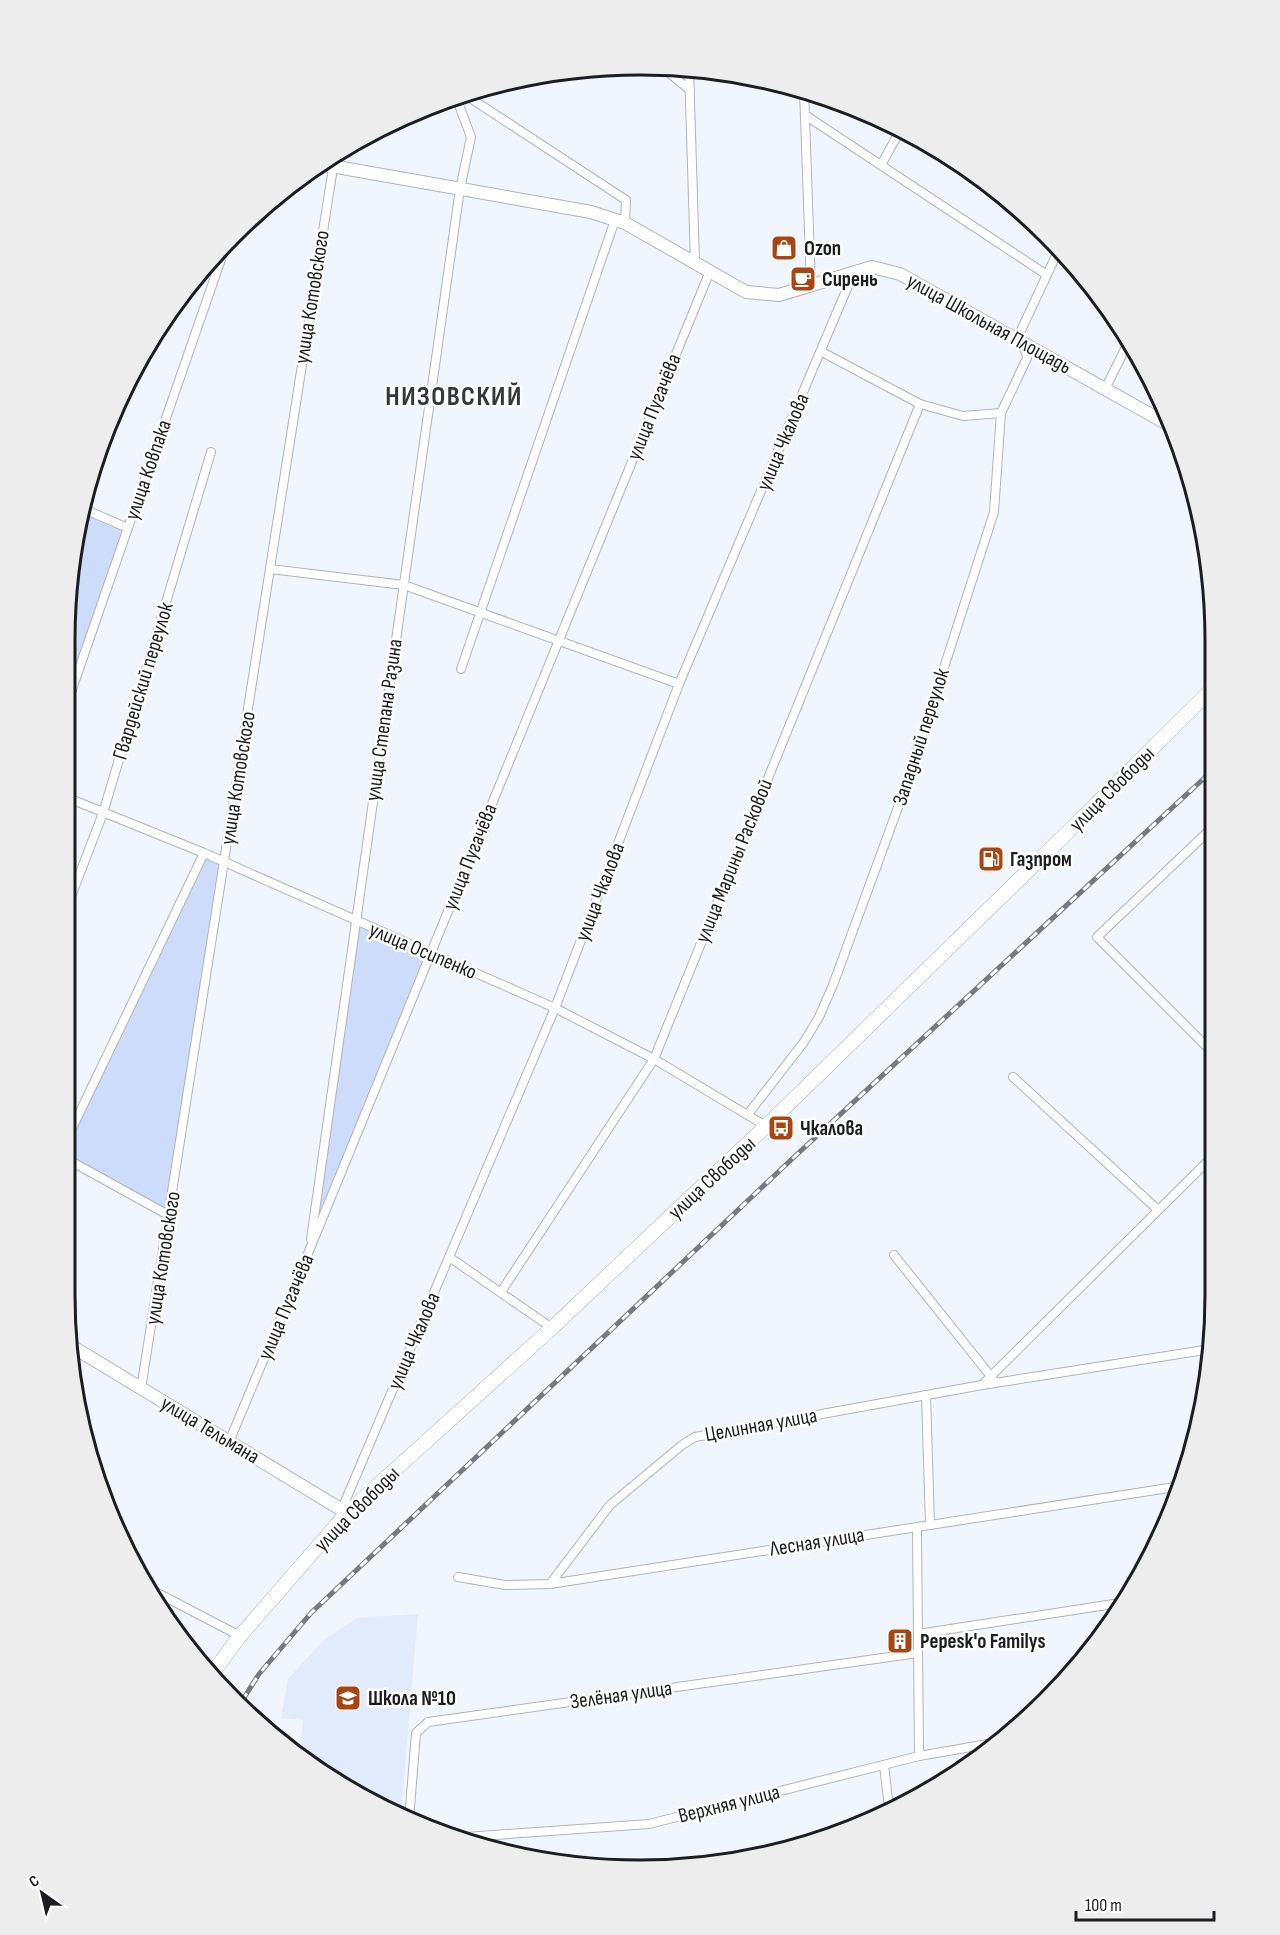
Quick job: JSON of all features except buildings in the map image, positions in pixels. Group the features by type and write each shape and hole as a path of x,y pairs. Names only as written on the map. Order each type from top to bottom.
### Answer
{"main road":[{"name":"улица Школьная Площадь","path":"337,164 460,189 591,212 620,222 746,292 779,295 872,267 900,274 1160,419"},
{"name":"улица Свободы","path":"216,1669 240,1636 344,1512 552,1328 766,1126 1076,825 1205,696"},
{"name":"улица Тельмана","path":"78,1350 344,1512"}],"street":[{"path":"673,76 690,90"},
{"path":"689,77 695,262"},
{"path":"461,669 626,200 474,100"},
{"path":"804,100 811,286"},
{"name":"улица Степана Разина","path":"309,1251 460,189 471,137 459,105"},
{"path":"805,115 1047,275"},
{"path":"881,165 897,137"},
{"name":"улица Котовского","path":"141,1389 270,569 328,169"},
{"path":"1017,339 1055,257"},
{"name":"улица Ковпака","path":"75,681 220,261"},
{"name":"улица Пугачёва","path":"229,1442 710,271"},
{"name":"улица Чкалова","path":"344,1512 555,1008 679,684 822,352 854,272"},
{"name":"Западный переулок","path":"748,1114 804,1042 819,1017 833,985 907,783 994,513 1001,413 1027,358 1026,352 1017,339"},
{"path":"1105,389 1124,350"},
{"path":"822,352 920,404 963,416 1001,413"},
{"name":"улица Марины Расковой","path":"501,1292 654,1059 920,404"},
{"name":"Гвардейский переулок","path":"75,887 104,813 211,452"},
{"path":"90,512 128,528"},
{"path":"270,569 404,585 679,684"},
{"name":"улица Осипенко","path":"75,801 204,853 555,1008 654,1059 766,1126"},
{"path":"1205,835 1097,937 1205,1045"},
{"name":"улица Котовского","path":"75,1122 204,853"},
{"path":"1014,1077 1157,1209"},
{"path":"75,1164 170,1216"},
{"path":"994,1379 1157,1209 1205,1164"},
{"path":"894,1255 994,1379"},
{"path":"449,1257 552,1328"},
{"path":"994,1379 1202,1350"},
{"name":"Целинная улица","path":"550,1584 610,1505 682,1445 695,1437 982,1385 994,1379"},
{"path":"926,1395 930,1525"},
{"name":"Лесная улица","path":"458,1577 505,1585 550,1584 1171,1488"},
{"path":"917,1527 919,1756"},
{"path":"162,1595 240,1636"},
{"path":"918,1634 1113,1604"},
{"name":"Зелёная улица","path":"410,1811 416,1733 428,1722 918,1653"},
{"name":"Верхняя улица","path":"481,1837 649,1824 919,1756 981,1745"},
{"path":"884,1765 888,1803"}],"shaded area":[{"path":"90,512 128,528 75,681 76,603"},
{"path":"204,853 224,863 170,1216 75,1164 75,1122"},
{"path":"355,921 435,956 309,1251"},
{"name":"Школа №10","path":"418,1614 402,1807 357,1784 300,1746 303,1720 281,1718 288,1679 325,1639 357,1618"}],"railway":[{"path":"244,1698 259,1674 311,1613 793,1158 1205,777"}],"place":[{"name":"Ozon","path":"784,248"},
{"name":"Сирень","path":"803,279"},
{"name":"Газпром","path":"991,859"},
{"name":"Чкалова","path":"781,1128"},
{"name":"Pepesk'o Familys","path":"900,1641"},
{"name":"Школа №10","path":"348,1698"}],"district":[{"name":"НИЗОВСКИЙ","path":"454,397"}]}
